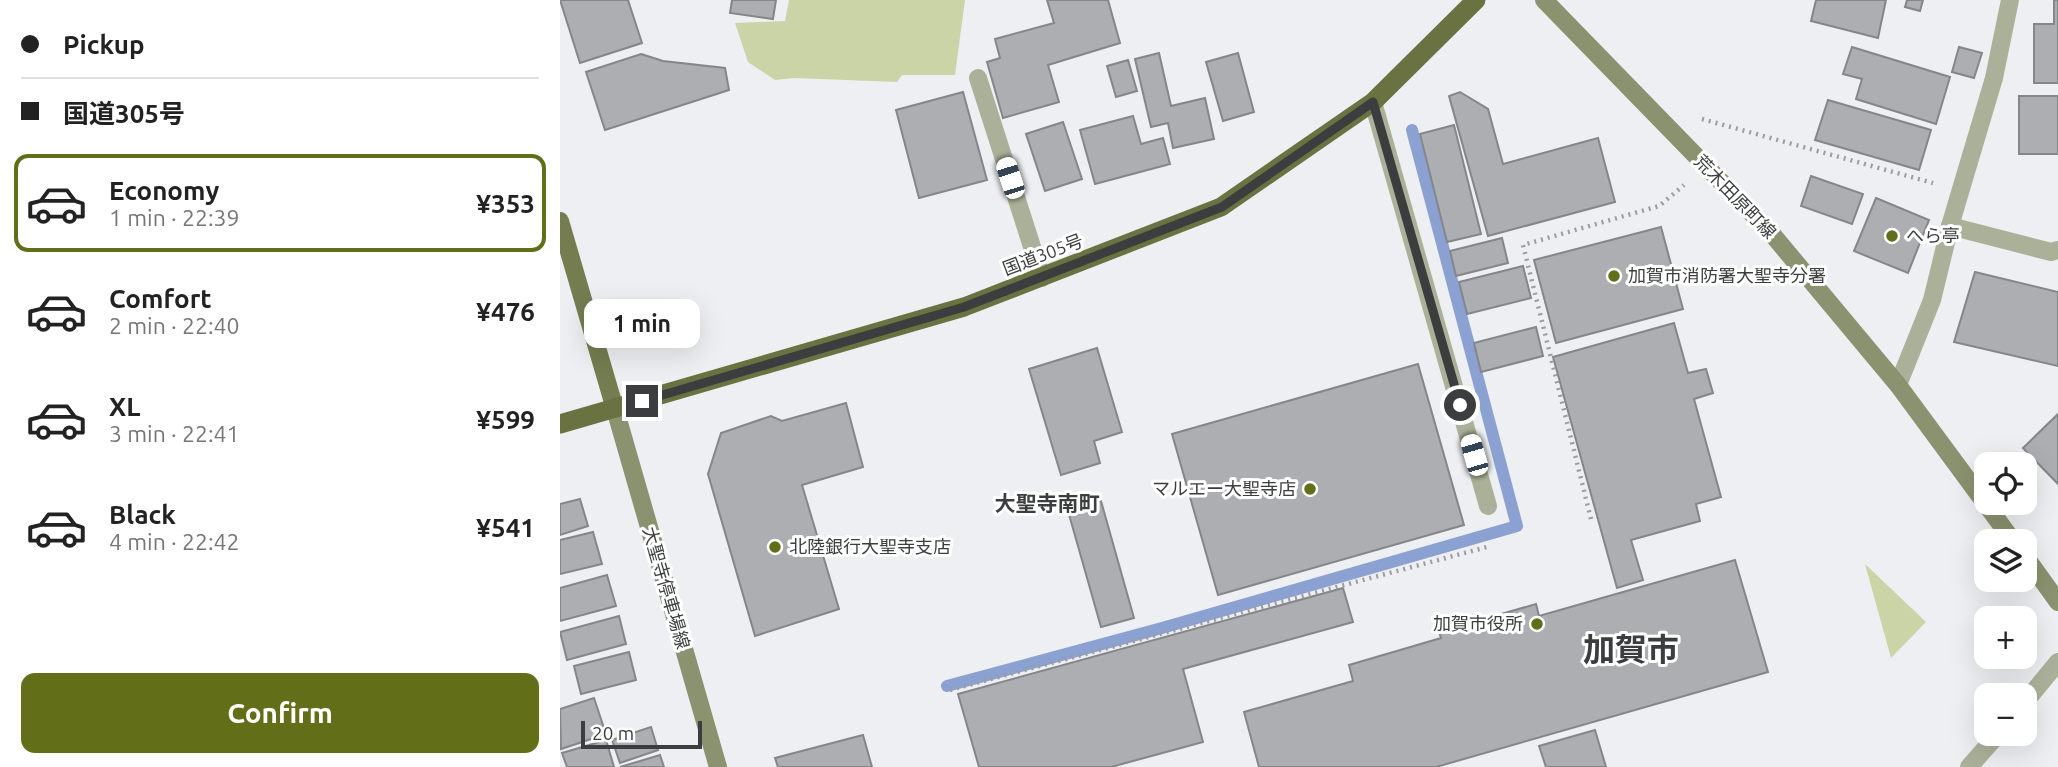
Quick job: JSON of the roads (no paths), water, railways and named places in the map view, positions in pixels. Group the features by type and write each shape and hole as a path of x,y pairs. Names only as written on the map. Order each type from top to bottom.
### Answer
{"highway":[{"name":"国道305号","path":"560,424 964,307 1222,207 1373,102 1476,0"}],"main road":[{"name":"荒木田原町線","path":"1544,0 1772,234 1898,385 2004,529"},
{"path":"560,221 615,409"},
{"name":"大聖寺停車場線","path":"615,409 718,767"},
{"path":"2037,573 2058,602"}],"street":[{"path":"1898,385 1932,300 1950,226 1994,78 2010,0"},
{"path":"978,78 1042,278"},
{"path":"1373,102 1488,506"},
{"path":"1950,226 2051,252 2058,250"},
{"path":"2037,690 2055,673"},
{"path":"1969,767 1988,746"}],"waterway":[{"path":"947,686 1162,628 1517,526 1412,130"}],"place":[{"name":"へら亭","path":"1892,236"},
{"name":"加賀市消防署大聖寺分署","path":"1614,276"},
{"name":"マルエー大聖寺店","path":"1310,489"},
{"name":"北陸銀行大聖寺支店","path":"775,547"},
{"name":"加賀市役所","path":"1537,624"}],"district":[{"name":"大聖寺南町","path":"1047,504"},
{"name":"加賀市","path":"1631,650"}]}
